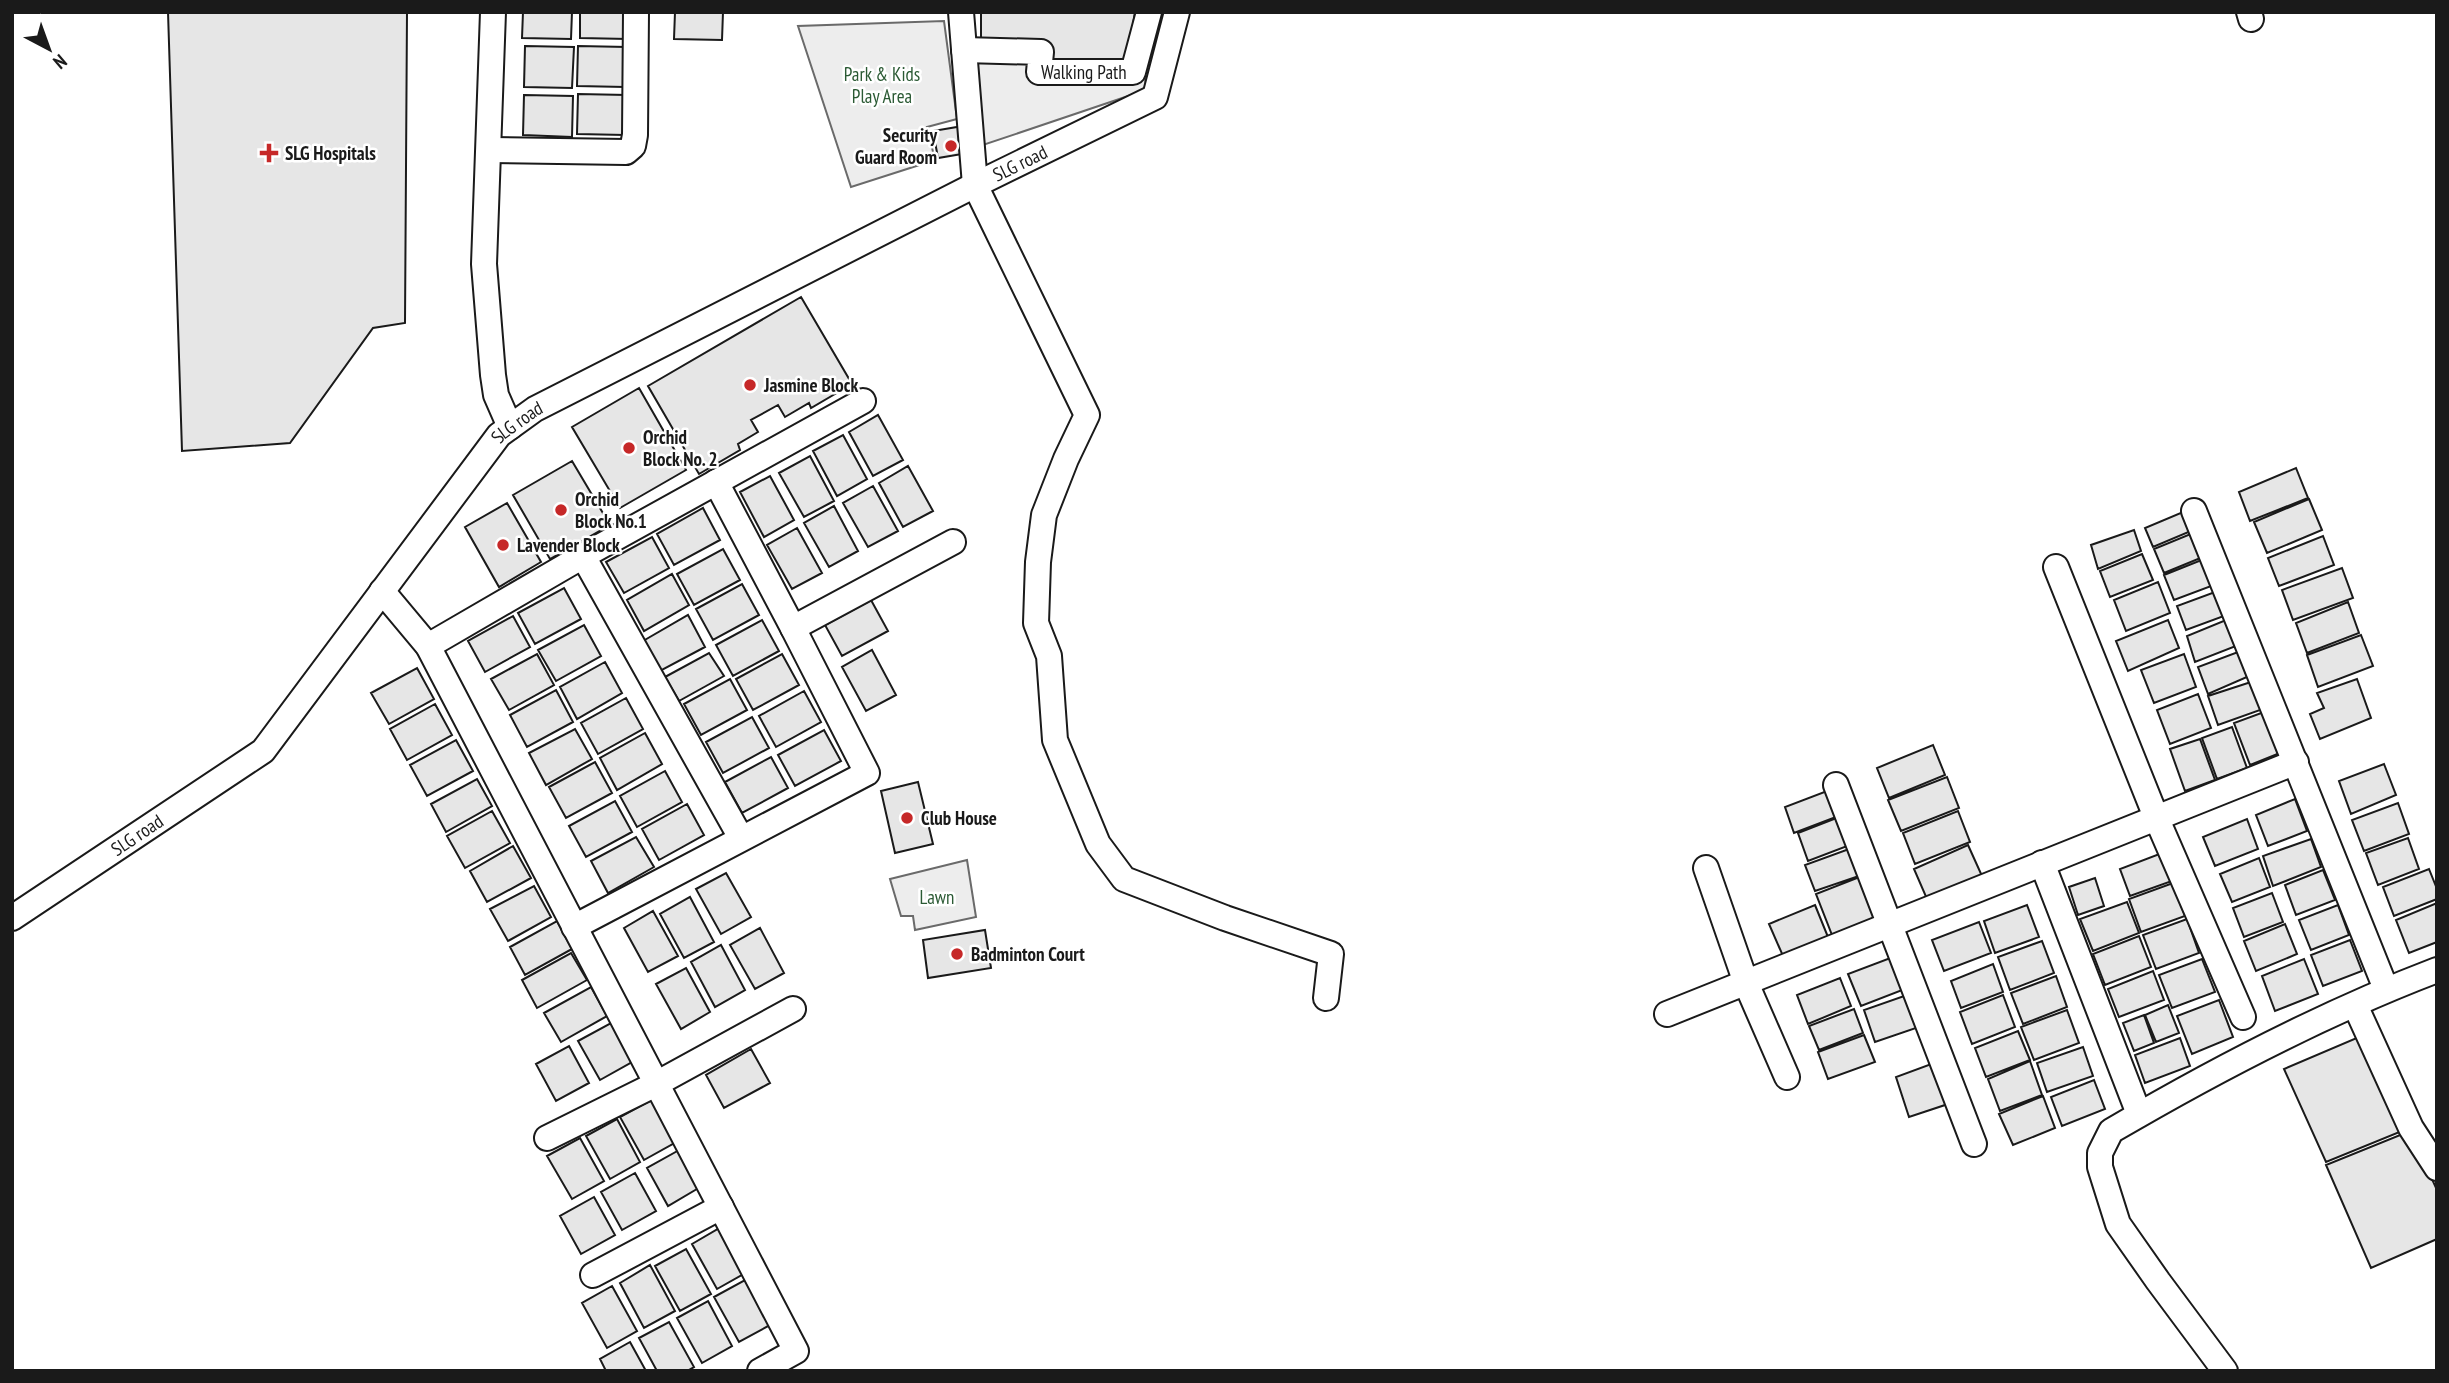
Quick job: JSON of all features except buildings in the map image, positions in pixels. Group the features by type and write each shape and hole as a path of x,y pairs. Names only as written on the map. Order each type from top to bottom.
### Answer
{"street":[{"path":"493,12 484,264 492,375 496,395 509,427"},
{"path":"489,150 626,152 633,146 636,12"},
{"path":"961,12 975,185 1087,415 1044,515 1038,562 1036,623 1049,656 1055,740 1098,844 1124,879 1331,954 1326,998"},
{"name":"Walking Path","path":"964,50 1041,52 1039,72 1133,72 1149,12"},
{"name":"SLG road","path":"12,918 263,751 499,435 509,427 535,409 975,185 1155,97 1177,12"},
{"path":"428,646 583,556 863,401"},
{"path":"574,927 867,774 716,482"},
{"path":"2194,511 2386,989"},
{"path":"793,628 953,542"},
{"path":"583,556 741,838"},
{"path":"2056,567 2156,817 2244,1017"},
{"path":"382,591 428,646 796,1352 760,1371"},
{"path":"1667,1014 2296,762"},
{"path":"1836,785 1974,1144"},
{"path":"2042,863 2139,1114"},
{"path":"1706,868 1746,982 1787,1077"},
{"path":"2224,1370 2118,1224 2099,1167 2100,1153 2111,1131 2258,1049 2386,989 2437,970"},
{"path":"2355,1005 2411,1129 2437,1168"},
{"path":"547,1138 656,1084 793,1009"},
{"path":"593,1275 720,1207"}],"shaded area":[{"name":"Park & Kids Play Area","path":"944,21 957,119 927,127 935,160 851,187 798,26"},
{"path":"975,54 1145,75 1146,90 983,145"},
{"name":"Lawn","path":"967,860 976,917 915,930 913,916 901,916 890,879"}],"place":[{"name":"Security Guard Room","path":"951,146"},
{"name":"SLG Hospitals","path":"269,153"},
{"name":"Jasmine Block","path":"750,385"},
{"name":"Orchid Block No. 2","path":"629,448"},
{"name":"Orchid Block No.1","path":"561,510"},
{"name":"Lavender Block","path":"503,545"},
{"name":"Club House","path":"907,818"},
{"name":"Badminton Court","path":"957,954"}]}
